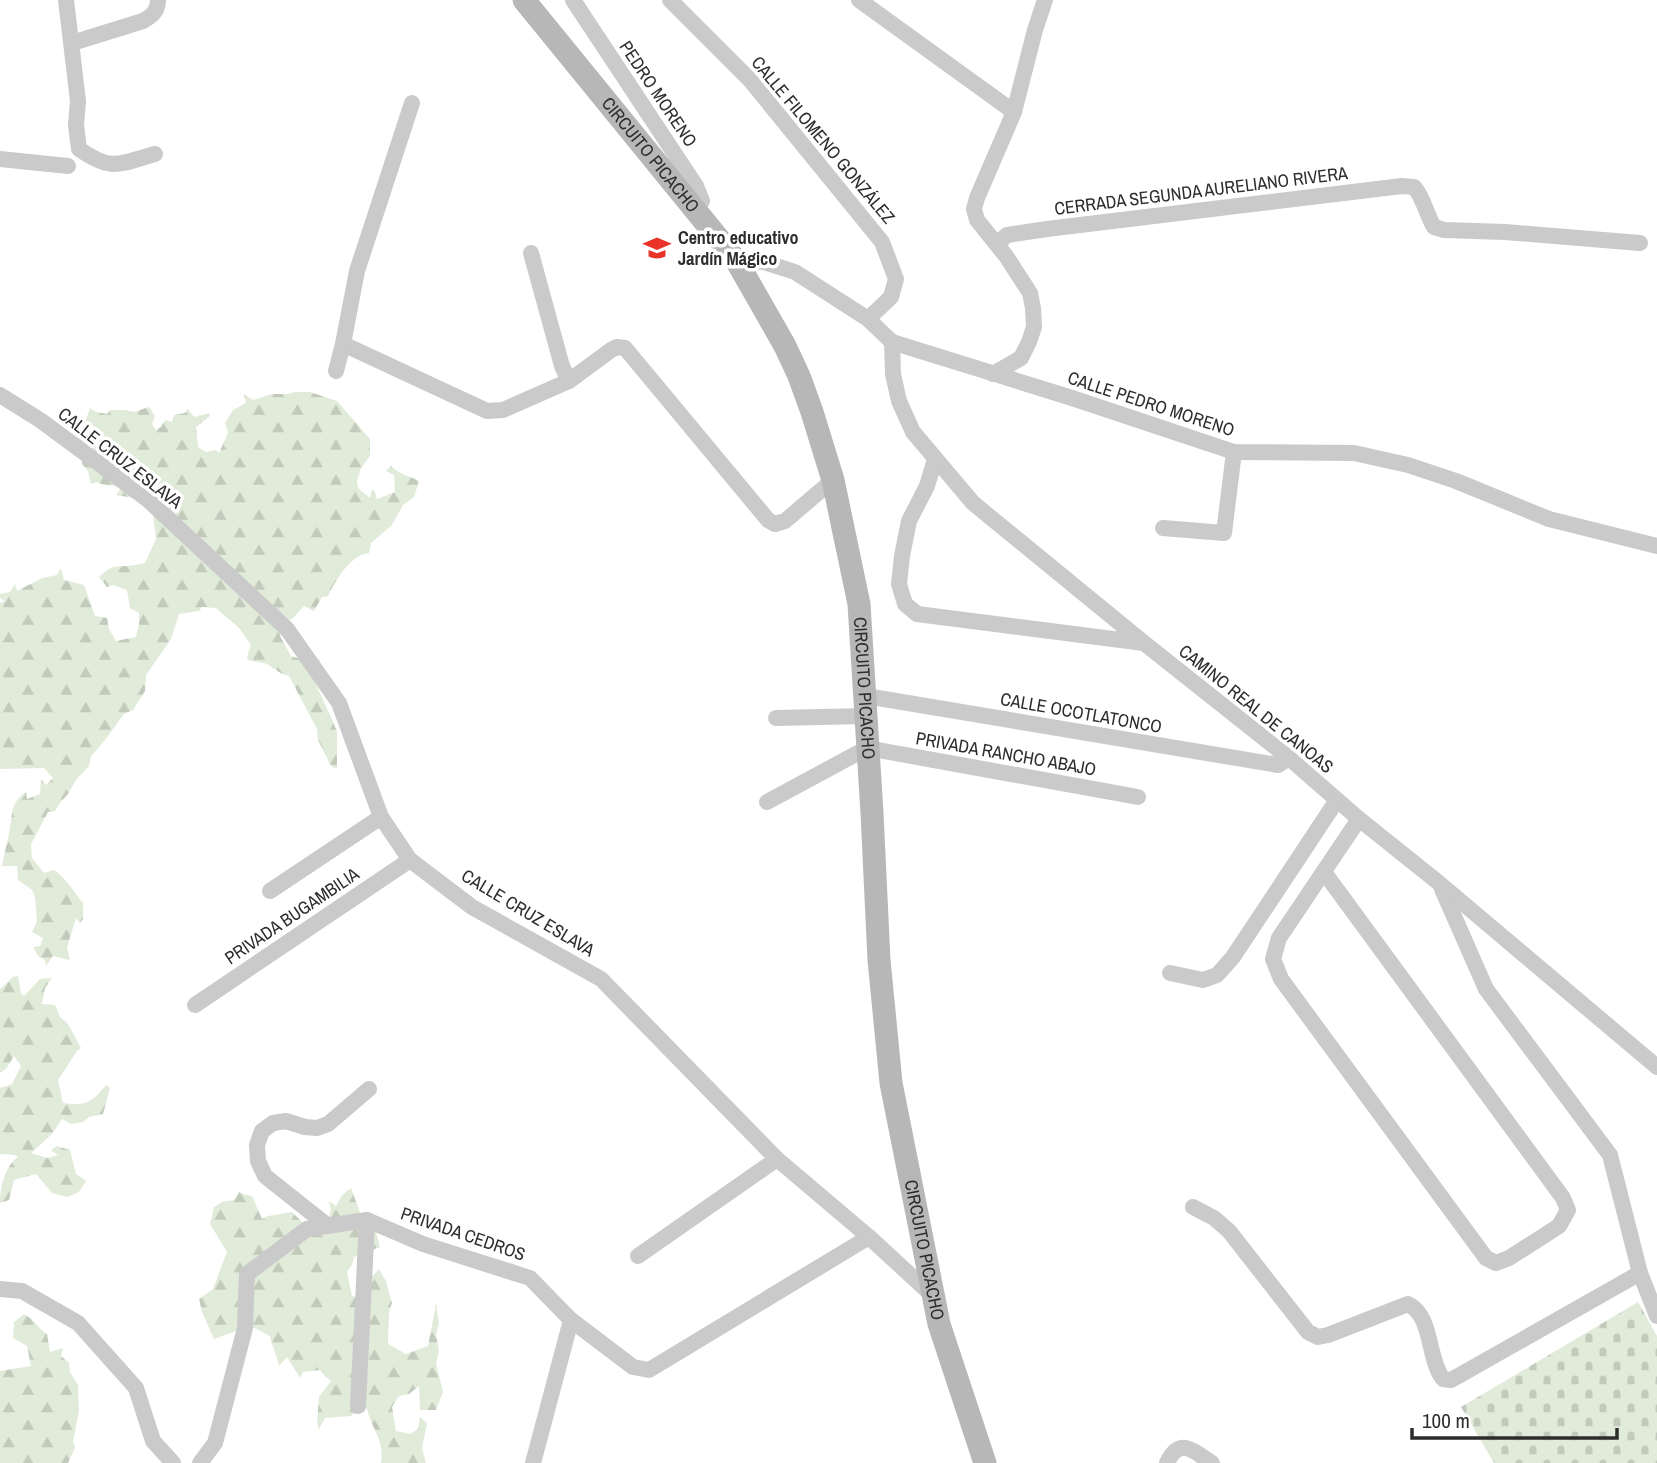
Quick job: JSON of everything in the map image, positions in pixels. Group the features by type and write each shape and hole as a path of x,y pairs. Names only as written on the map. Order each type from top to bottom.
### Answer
{"main road":[{"name":"CIRCUITO PICACHO","path":"524,0 736,260 785,345 799,376 833,480 859,604 879,960 891,1083 939,1324 985,1463"}],"street":[{"path":"66,0 78,100 76,125 79,149 95,160 113,165 155,154"},
{"path":"72,43 143,21 153,15 158,7 158,0"},
{"name":"PEDRO MORENO","path":"573,0 696,186 702,201 694,209"},
{"name":"CALLE FILOMENO GONZÁLEZ","path":"670,0 750,80 882,242 895,279 891,297 868,319"},
{"path":"859,0 1014,112"},
{"path":"993,374 1021,358 1030,342 1034,327 1033,308 1030,293 977,220 974,209 1014,112 1045,0"},
{"path":"335,371 343,344 356,271 412,103"},
{"path":"0,159 68,166"},
{"name":"CERRADA SEGUNDA AURELIANO RIVERA","path":"997,244 1006,235 1047,229 1402,186 1414,187 1420,194 1434,227 1444,230 1640,243"},
{"path":"531,253 562,366 569,381"},
{"name":"CALLE PEDRO MORENO","path":"736,260 764,262 795,272 868,319 892,342 1234,452 1354,453 1408,464 1549,519 1657,546"},
{"name":"CAMINO REAL DE CANOAS","path":"892,342 899,401 913,432 973,503 1289,758 1657,1066"},
{"path":"343,344 487,411 503,410 569,381 611,350 617,347 625,348 768,520 775,524 785,521 833,480"},
{"name":"CALLE CRUZ ESLAVA","path":"0,395 40,420 147,499 287,629 339,702 381,817 410,860 472,907 601,979 777,1160 932,1294"},
{"path":"1163,528 1224,533 1234,452"},
{"path":"935,459 927,486 906,530 899,584 905,604 917,614 1144,643"},
{"name":"CALLE OCOTLATONCO","path":"776,718 866,706 1278,765 1289,758"},
{"path":"767,802 867,748"},
{"name":"PRIVADA RANCHO ABAJO","path":"867,748 1138,797"},
{"path":"1170,973 1203,980 1217,975 1233,957 1338,800"},
{"path":"270,891 381,817"},
{"path":"1324,872 1563,1198 1568,1210 1559,1226 1510,1258 1496,1263 1486,1258 1281,979 1273,960 1279,938 1359,819"},
{"name":"PRIVADA BUGAMBILIA","path":"195,1005 410,860"},
{"path":"1440,883 1486,989 1610,1155 1640,1273 1657,1316"},
{"path":"328,1226 265,1176 258,1161 257,1145 262,1131 273,1123 286,1121 317,1128 328,1124 369,1089"},
{"path":"638,1256 777,1160"},
{"path":"1193,1207 1214,1218 1229,1231 1308,1332 1318,1337 1408,1304 1415,1307 1426,1328 1438,1372 1443,1379 1451,1380 1640,1273"},
{"path":"200,1463 215,1443 245,1328 247,1274 307,1229 367,1220 358,1406"},
{"name":"PRIVADA CEDROS","path":"367,1220 423,1244 530,1278 571,1320 633,1367 649,1370 869,1237"},
{"path":"0,1289 22,1291 78,1323 136,1388 153,1441 173,1463"},
{"path":"533,1463 571,1320"},
{"path":"1167,1463 1172,1452 1188,1448 1212,1463"}],"green space":[{"path":"310,392 337,401 370,439 370,456 361,468 357,481 358,488 370,498 372,489 377,499 395,492 394,475 386,471 391,466 419,481 414,497 403,505 392,525 371,543 369,553 350,563 328,596 322,597 314,611 304,606 292,619 286,620 288,627 280,636 291,656 310,662 320,659 315,682 337,731 337,769 331,766 318,740 317,729 289,676 267,664 248,660 251,645 239,628 216,608 202,607 199,611 179,614 171,639 146,675 145,691 133,710 124,714 91,756 89,766 55,811 48,812 31,844 32,858 44,873 54,870 58,873 83,903 83,919 80,923 76,918 67,947 70,960 53,956 46,966 45,960 38,956 33,947 40,946 43,938 32,932 37,921 32,890 18,880 17,866 2,866 17,801 26,792 27,799 40,794 41,779 46,785 53,778 44,768 0,769 0,603 5,601 0,598 0,594 10,592 15,584 17,591 42,578 57,575 61,568 64,580 84,585 95,616 107,618 109,629 116,641 136,637 139,613 130,608 127,590 113,585 107,587 99,577 111,568 145,563 156,539 153,514 134,498 116,495 122,487 97,482 91,484 88,471 82,464 78,440 80,435 84,434 90,408 107,414 110,410 134,412 149,407 155,416 152,424 156,430 165,420 172,422 174,415 185,413 188,409 194,417 210,413 209,417 196,427 198,447 206,452 216,450 219,453 228,433 225,423 233,410 246,403 244,394 253,400 272,394"},
{"path":"18,976 24,996 40,979 52,978 45,988 42,1004 55,1005 81,1048 58,1080 63,1103 88,1102 106,1085 110,1088 103,1114 71,1124 62,1119 52,1134 31,1153 47,1158 58,1155 51,1150 57,1146 70,1150 76,1174 86,1181 79,1192 67,1197 52,1193 36,1174 14,1180 9,1200 0,1203 4,1177 18,1157 0,1154 0,1088 12,1084 21,1066 14,1056 0,1073 0,989 13,977"},
{"path":"351,1188 361,1215 375,1228 380,1247 354,1257 347,1272 352,1296 363,1299 368,1281 379,1269 386,1281 392,1303 389,1312 388,1344 406,1354 428,1346 436,1304 439,1350 436,1363 443,1392 436,1410 420,1410 419,1386 409,1394 399,1396 392,1407 396,1431 410,1434 418,1429 420,1417 427,1423 422,1448 426,1463 381,1463 380,1441 367,1409 360,1407 351,1416 325,1418 319,1429 319,1397 331,1381 320,1370 303,1372 300,1378 287,1357 279,1366 270,1336 254,1328 214,1339 202,1312 199,1299 213,1289 227,1252 210,1224 214,1207 234,1200 239,1192 252,1196 262,1219 292,1212 307,1227 328,1220 331,1210 329,1201 336,1206 342,1195"},
{"path":"1638,1302 1657,1336 1657,1463 1494,1463 1461,1407"},
{"path":"24,1314 47,1334 50,1352 63,1348 61,1356 69,1363 70,1372 78,1385 79,1411 73,1441 75,1448 68,1463 0,1463 0,1371 31,1366 27,1346 13,1338 14,1322"}],"place":[{"name":"Centro educativo Jardín Mágico","path":"657,248"}]}
